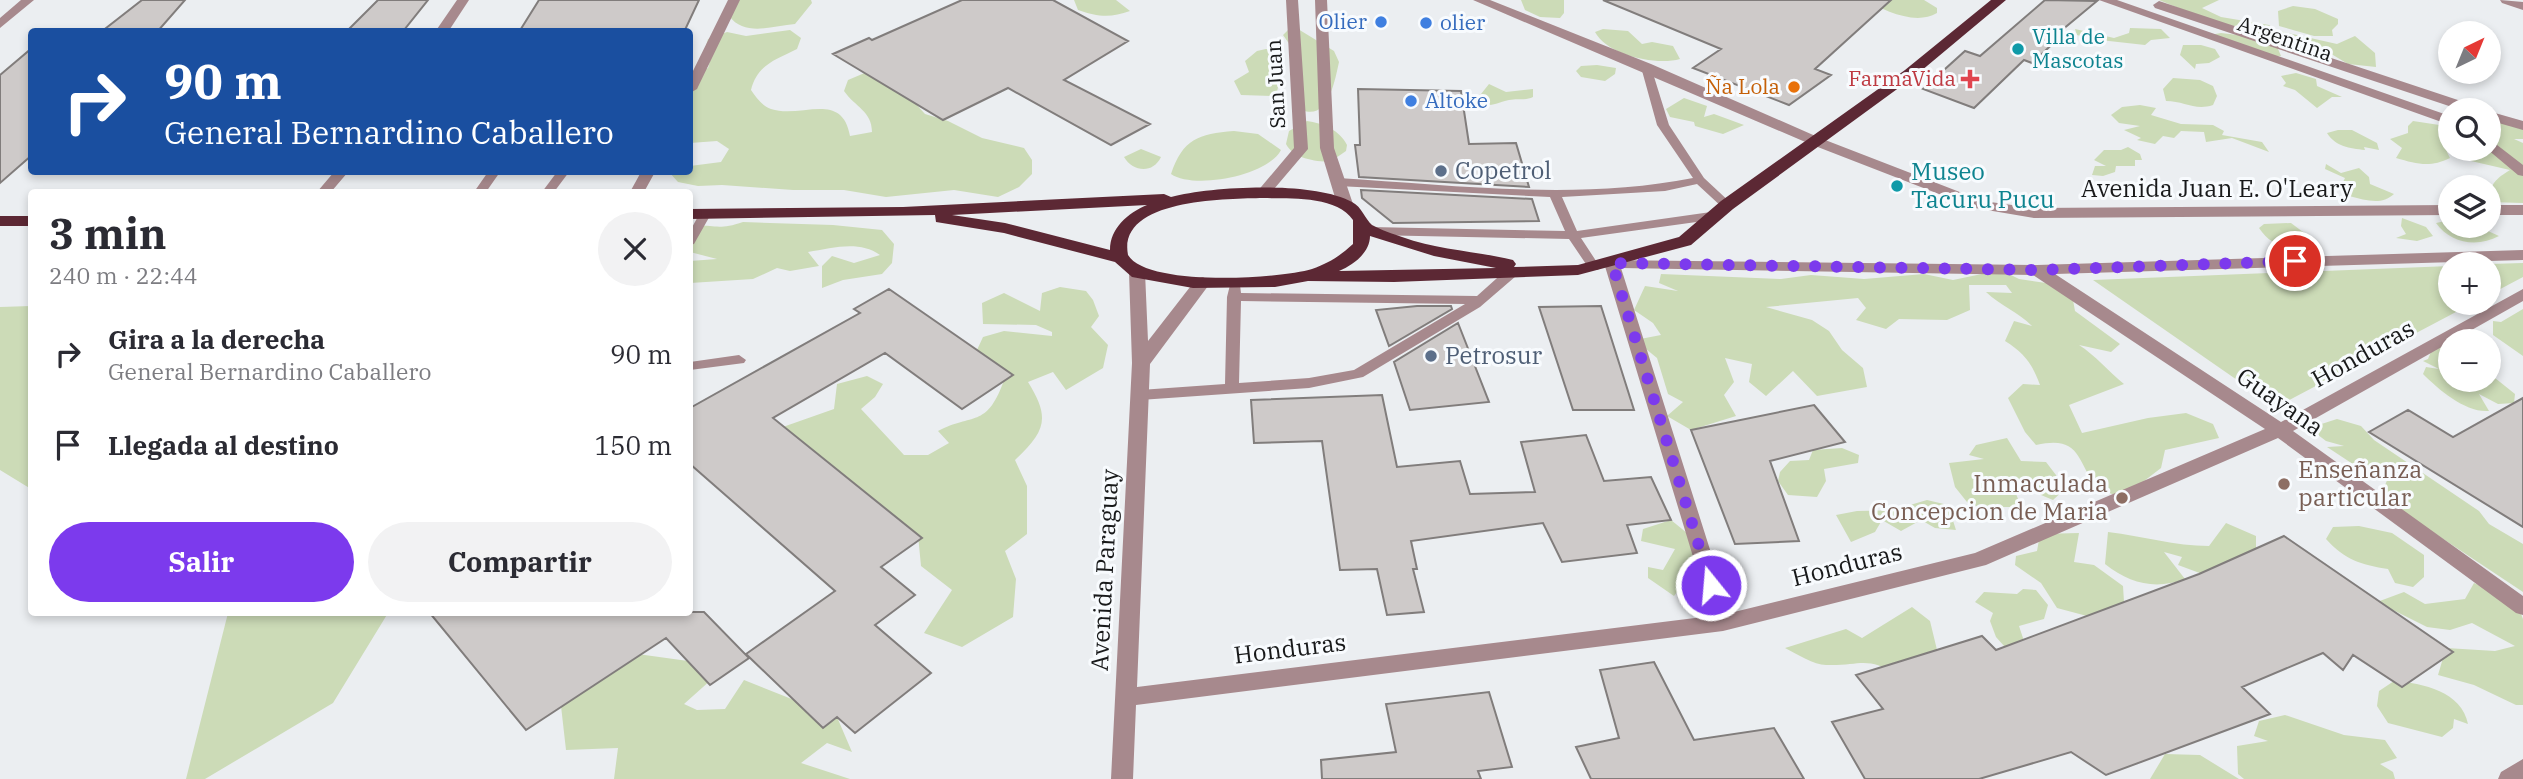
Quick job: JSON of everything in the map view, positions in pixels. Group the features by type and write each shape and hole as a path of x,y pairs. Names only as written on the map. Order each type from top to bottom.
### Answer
{"highway":[{"path":"1311,276 1394,277 1546,271 1603,265 1685,241 1815,141 1910,73 1999,0"},
{"path":"697,214 902,212 1263,193 1322,198 1345,204 1360,215 1367,229 1412,248 1546,271"},
{"path":"1120,258 1117,242 1122,229 1141,213 1197,197"},
{"path":"902,212 1005,228 1120,258 1137,272 1162,279 1203,282 1235,290 1330,270 1351,258 1367,229"},
{"path":"0,221 28,221"}],"street":[{"path":"0,24 29,0"},
{"path":"444,28 463,0"},
{"path":"693,83 734,0"},
{"name":"San Juan","path":"1263,193 1301,149 1292,0"},
{"name":"San Juan","path":"1321,0 1327,148 1345,204"},
{"name":"Avenida Juan E. O'Leary","path":"1479,0 1646,67 1815,141 1980,205 2034,213 2438,210"},
{"name":"Argentina","path":"2105,0 2327,75 2438,117"},
{"name":"Argentina","path":"2143,0 2438,98"},
{"path":"2506,0 2523,6"},
{"path":"2501,119 2523,126"},
{"path":"2501,153 2523,172"},
{"path":"327,189 338,175"},
{"path":"2501,210 2523,210"},
{"path":"1723,622 1603,265 2037,270 2523,255"},
{"name":"Guayana","path":"2037,270 2280,430 2523,607"},
{"name":"Avenida Paraguay","path":"1122,779 1141,363 1137,272"},
{"path":"1141,363 1203,282"},
{"name":"Honduras","path":"1126,697 1723,622 1979,560 2280,430 2523,294"},
{"path":"2508,779 2523,769"}],"lane":[{"path":"1367,229 1573,235 1723,210 1663,125 1646,67"},
{"path":"1338,182 1555,194 1665,187 1700,180"},
{"path":"1555,194 1573,235 1603,265"},
{"path":"1140,396 1309,383 1358,374 1480,300 1511,272"},
{"path":"1232,389 1235,290 1480,300"},
{"path":"693,366 738,360"}],"green space":[{"path":"735,0 811,0 812,3 795,24 759,29 743,26 729,16"},
{"path":"1074,0 1116,0 1130,11 1110,16 1092,14 1078,10"},
{"path":"1521,0 1564,0 1564,13 1560,18 1540,17 1525,10"},
{"path":"1864,0 1924,0 1937,8 1937,13 1928,17 1910,17 1890,12"},
{"path":"2159,0 2219,0 2202,8 2221,17 2269,25 2275,30 2337,44 2355,36 2375,53 2376,67 2348,64 2333,55 2276,44 2281,56 2273,57 2210,35 2221,33 2254,37 2261,28 2220,25"},
{"path":"2293,6 2315,9 2338,19 2338,24 2332,30 2333,36 2314,36 2279,26 2278,11"},
{"path":"2130,28 2161,29 2170,38 2151,40 2145,45 2091,39 2077,35 2075,29 2114,38 2129,33"},
{"path":"1298,29 1334,51 1339,62 1331,92 1320,108 1313,112 1304,111 1292,104 1295,52 1283,35 1288,30"},
{"path":"1603,29 1628,31 1642,44 1652,42 1673,46 1680,59 1658,61 1633,57 1601,40 1595,32"},
{"path":"790,30 801,38 797,49 762,69 754,82 751,90 768,108 783,111 829,110 846,122 850,136 872,132 866,114 844,91 848,80 867,72 915,103 925,114 948,121 982,138 1024,148 1032,160 1032,174 1019,187 998,197 954,190 886,197 844,190 698,186 678,182 672,175 693,175 693,166 721,162 729,149 717,141 693,143 693,75 708,68 711,58 705,49 708,39 727,32 746,36"},
{"path":"2183,45 2201,45 2215,49 2220,57 2209,63 2196,64 2195,69 2180,55"},
{"path":"1257,51 1277,51 1282,56 1273,72 1279,83 1276,96 1241,95 1234,81 1249,72 1245,61"},
{"path":"1581,66 1616,68 1615,74 1605,81 1581,77 1576,71"},
{"path":"2296,73 2316,79 2317,86 2342,97 2332,97 2317,108 2295,90 2283,86 2286,83 2281,76"},
{"path":"2173,78 2200,80 2213,86 2217,96 2213,105 2201,107 2166,101 2163,89"},
{"path":"1489,84 1506,92 1533,89 1533,97 1489,105 1474,104 1472,98 1481,94"},
{"path":"1684,98 1707,106 1704,117 1714,114 1744,125 1723,134 1695,126 1694,122 1670,117 1666,109"},
{"path":"2140,105 2156,108 2151,115 2181,124 2213,125 2224,131 2222,135 2262,142 2269,152 2232,138 2206,142 2204,132 2181,131 2174,138 2163,136 2155,144 2137,140 2141,138 2124,130 2140,126 2119,123 2111,115 2122,107"},
{"path":"1307,121 1335,131 1347,145 1346,151 1330,162 1311,160 1294,153 1286,144 1289,131"},
{"path":"2413,121 2438,125 2438,161 2443,161 2430,164 2396,158 2402,148 2390,139 2408,133 2408,126"},
{"path":"2501,121 2511,121 2523,127 2523,139 2514,139 2523,143 2523,203 2501,202 2501,176 2510,170 2471,161 2501,161"},
{"path":"2352,130 2377,143 2379,150 2343,146 2327,133"},
{"path":"1234,131 1258,134 1281,150 1262,167 1230,178 1196,181 1171,174 1181,153 1194,140 1211,134"},
{"path":"2128,147 2140,154 2142,160 2135,160 2135,166 2116,166 2115,172 2103,176 2092,175 2095,166 2106,166 2094,160 2104,150 2121,150"},
{"path":"1141,149 1161,157 1148,168 1132,166 1124,157"},
{"path":"2326,164 2341,173 2359,168 2369,177 2370,184 2394,194 2379,201 2349,196 2342,184 2345,178 2325,169"},
{"path":"2402,218 2426,227 2433,236 2417,241 2396,238 2406,234 2401,226"},
{"path":"743,222 833,225 882,230 894,244 892,263 882,274 843,280 822,288 822,266 832,256 854,263 880,255 855,246 836,247 808,252 819,266 790,271 777,268 753,279 693,283 693,261 717,259 693,253 693,226 734,225"},
{"path":"2291,223 2311,238 2296,244 2283,245 2270,240 2259,228 2264,224"},
{"path":"2454,238 2495,238 2482,242"},
{"path":"2523,263 2523,277 2501,289 2501,264"},
{"path":"2438,266 2438,315 2450,315 2276,407 2093,280"},
{"path":"2001,270 2019,279 2046,283 2073,300 2075,311 2120,344 2111,352 2079,345 2124,384 2069,405 2082,433 2148,418 2186,413 2213,424 2219,438 2165,450 2161,468 2122,498 2097,488 2070,447 2051,443 2036,445 2025,432 2008,398 2023,384 2040,385 2027,359 2005,341 2014,321 2032,326 1986,292 2012,293 2006,285 1969,285 1970,310 1947,320 1899,319 1886,329 1856,320 1866,308 1858,298 1766,307 1812,320 1829,331 1842,350 1863,368 1867,387 1817,396 1793,371 1766,396 1749,382 1752,364 1725,358 1734,382 1724,395 1736,416 1691,430 1667,416 1683,402 1668,394 1657,358 1635,340 1661,335 1653,323 1634,310 1645,286 1678,291 1659,283 1661,274 1781,279 1811,275 1864,279 1924,274 1953,280"},
{"path":"1060,287 1086,291 1093,300 1099,316 1091,327 1108,345 1103,368 1066,390 1053,372 1028,382 1042,415 1033,441 1015,460 1027,486 1027,534 1005,551 1016,579 1013,617 962,647 924,633 952,590 921,566 918,535 780,428 834,409 837,384 867,376 883,384 875,397 861,409 904,455 928,455 949,443 938,431 984,413 997,397 1003,383 977,350 983,337 1004,331 1052,336 1052,332 1036,325 983,324 982,303 1004,293 1040,311 1042,293"},
{"path":"28,306 28,487 0,470 0,307"},
{"path":"2523,309 2523,356 2501,341 2501,329 2493,329 2493,321 2501,322"},
{"path":"2434,344 2438,345 2438,368 2423,361 2428,359"},
{"path":"2426,367 2438,369 2438,387 2423,374"},
{"path":"2501,383 2515,394 2514,403 2498,404 2479,394 2489,411 2480,411 2445,393 2501,392"},
{"path":"2337,419 2361,426 2374,440 2479,511 2489,524 2523,544 2523,592 2380,497 2391,471 2365,472 2327,447 2344,446 2326,441 2309,428"},
{"path":"2007,438 2021,461 2046,462 2066,488 2053,500 2012,483 2021,507 1971,507 1955,487 1949,463 1984,459 1969,455 1976,445"},
{"path":"1842,448 1859,455 1858,463 1824,469 1826,481 1817,497 1788,495 1778,481 1780,472 1790,461 1809,460 1813,450"},
{"path":"1927,500 1948,505 1956,530 1935,528 1921,520 1901,531 1882,520 1875,532 1851,542 1836,515 1857,511 1907,510 1910,505"},
{"path":"1671,520 1698,542 1705,566 1689,576 1674,596 1648,578 1648,567 1663,570 1675,549 1641,541 1643,529"},
{"path":"2226,523 2256,536 2256,548 2239,556 2246,561 2224,582 2178,565 2182,557 2164,552 2185,579 2164,584 2144,583 2124,576 2105,564 2108,532 2209,546"},
{"path":"2359,526 2392,533 2424,555 2424,577 2413,587 2395,583 2388,569 2354,560 2326,539 2333,527"},
{"path":"2079,533 2074,562 2094,565 2123,586 2124,602 2087,616 2057,608 2041,583 2015,565 2016,556 2037,551 2040,534"},
{"path":"2474,583 2516,601 2523,619 2523,705 2516,705 2474,685 2438,675 2446,648 2495,651 2515,646 2472,623 2450,630 2427,627 2377,602 2404,592 2425,604 2465,599"},
{"path":"2023,589 2036,590 2048,605 2044,619 2019,626 2026,647 2013,656 1996,637 1990,621 1993,613 1975,602 1984,592 2017,594"},
{"path":"1912,607 1930,621 1938,654 1900,676 1879,666 1864,663 1821,665 1785,648 1846,629 1862,638"},
{"path":"227,616 386,616 333,703 205,779 186,779"},
{"path":"616,651 688,661 712,679 684,704 697,710 725,709 744,680 837,717 852,752 827,743 801,763 850,779 614,779 618,748 566,750 561,706"},
{"path":"2394,681 2440,691 2458,704 2468,724 2454,719 2453,728 2442,737 2388,723 2377,706 2379,691"},
{"path":"2285,715 2344,735 2385,740 2397,758 2380,764 2393,772 2395,779 2244,779 2238,774 2237,746 2268,741 2254,736 2259,721"},
{"path":"2165,754 2200,755 2239,779 2150,779"}],"building":[{"path":"142,0 185,0 160,28 106,28"},
{"path":"378,0 428,0 406,28 350,28"},
{"path":"539,0 699,0 686,28 522,28"},
{"path":"962,0 1053,0 1128,41 1064,80 1150,124 1111,145 1008,88 943,120 833,54 869,38 872,40"},
{"path":"1603,0 1891,0 1815,69 1831,75 1789,105 1693,68 1721,49"},
{"path":"2045,0 2097,1 2056,35 2061,36 2032,63 2024,60 1974,108 1923,89 1965,51 1980,56"},
{"path":"28,51 28,158 0,183 0,75"},
{"path":"1358,89 1461,91 1469,144 1516,143 1529,187 1359,177 1355,145 1360,145"},
{"path":"1361,190 1532,199 1539,221 1393,223 1362,198"},
{"path":"889,289 1013,375 962,409 885,353 773,418 922,538 881,567 915,595 875,625 931,673 855,733 837,717 823,728 746,654 835,591 693,467 693,406 860,313 854,309"},
{"path":"1451,306 1452,309 1389,346 1376,310"},
{"path":"1601,306 1634,410 1573,410 1539,307"},
{"name":"Petrosur","path":"1458,323 1489,402 1410,410 1394,362"},
{"path":"1382,395 1397,467 1460,461 1470,494 1535,492 1521,442 1586,435 1604,481 1651,477 1671,520 1627,525 1637,553 1562,562 1543,523 1411,541 1417,569 1413,569 1424,612 1387,615 1377,569 1340,570 1322,441 1254,443 1251,400"},
{"path":"2523,398 2523,527 2369,432 2408,410 2453,437"},
{"path":"1814,405 1845,442 1770,461 1799,541 1735,544 1691,430"},
{"path":"2284,536 2453,652 2402,687 2353,655 2343,670 2323,653 2242,687 2270,714 2106,775 2071,752 1979,779 1865,779 1832,722 1883,709 1856,675 1982,636 1996,650 2199,574"},
{"path":"693,612 704,612 749,658 710,685 666,638 526,730 432,616 693,616"},
{"path":"1654,662 1694,740 1774,728 1804,779 1591,779 1576,747 1619,738 1600,670"},
{"path":"1489,692 1512,767 1478,771 1481,779 1322,779 1321,760 1396,752 1386,704"}],"place":[{"name":"Olier","path":"1381,22"},
{"name":"olier","path":"1426,23"},
{"name":"Villa de Mascotas","path":"2018,49"},
{"name":"FarmaVida","path":"1970,79"},
{"name":"Ña Lola","path":"1794,87"},
{"name":"Altoke","path":"1411,101"},
{"name":"Copetrol","path":"1441,171"},
{"name":"Museo Tacuru Pucu","path":"1897,186"},
{"name":"Petrosur","path":"1431,356"},
{"name":"Enseñanza particular","path":"2284,484"},
{"name":"Inmaculada Concepcion de Maria","path":"2122,498"}],"route":[{"path":"1711,585 1612,263 2037,270 2295,261"}]}
